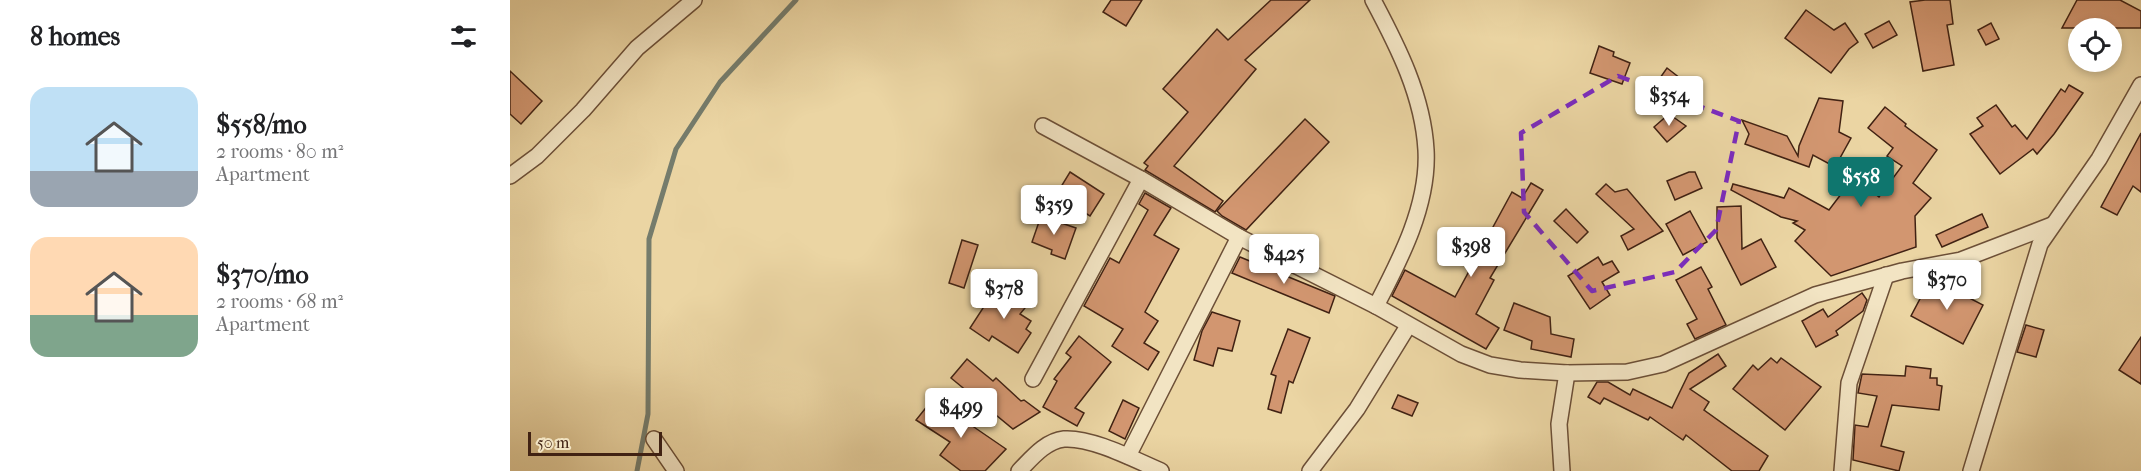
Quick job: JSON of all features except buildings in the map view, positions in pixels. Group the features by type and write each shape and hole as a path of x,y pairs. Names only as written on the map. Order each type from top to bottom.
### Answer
{"street":[{"path":"510,176 537,156 583,110 637,48 694,0"},
{"path":"1374,0 1397,44 1415,91 1426,151 1421,198 1406,244 1376,306"},
{"path":"1971,471 2032,262 2052,225 2099,159 2141,85"},
{"path":"1043,126 1141,179 1239,237 1376,306 1461,354 1490,365 1567,373 1627,372 1663,364 1815,295 1886,275 1961,260 2052,225"},
{"path":"1033,379 1141,179"},
{"path":"1128,456 1239,237"},
{"path":"1842,471 1849,383 1886,275"},
{"path":"1310,471 1357,409 1408,326"},
{"path":"1562,471 1559,424 1567,373"},
{"path":"654,439 676,471"},
{"path":"1019,471 1040,449 1062,439 1083,441 1128,456 1161,471"}],"highlighted area":[{"path":"1618,76 1739,121 1716,230 1675,272 1592,291 1524,212 1521,133"}],"waterway":[{"path":"637,471 648,414 649,239 676,149 720,82 796,0"}]}
